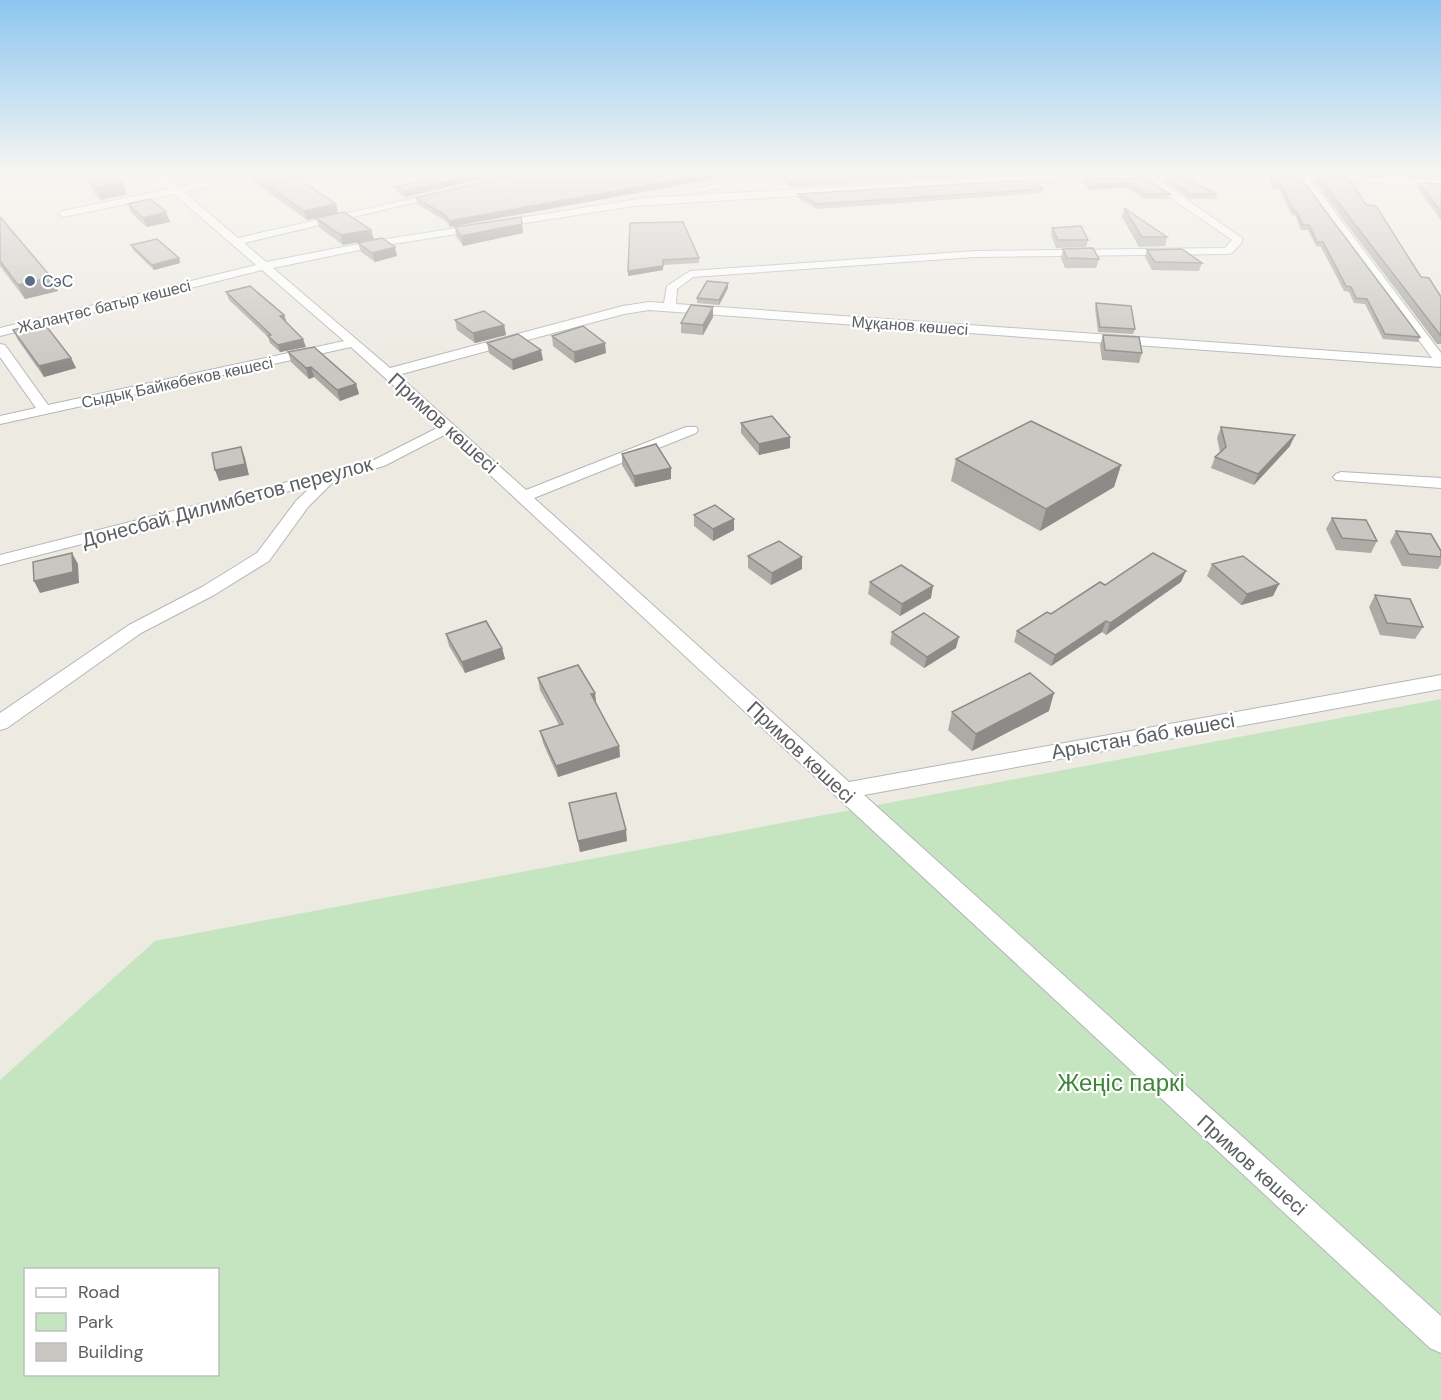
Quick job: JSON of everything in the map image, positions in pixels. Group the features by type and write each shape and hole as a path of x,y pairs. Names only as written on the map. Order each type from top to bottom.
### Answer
{"street":[{"name":"Примов көшесі","path":"231,237 388,373 1441,1337"},
{"path":"236,242 257,237"},
{"name":"Жалаңтөс батыр көшесі","path":"0,332 264,266 416,237"},
{"path":"670,306 671,288 690,274 975,254 1228,251 1239,240 1235,237"},
{"path":"1349,237 1441,362"},
{"name":"Мұқанов көшесі","path":"388,373 623,310 649,306 1441,362"},
{"name":"Сыдық Байкөбеков көшесі","path":"0,420 353,343"},
{"path":"0,348 44,410"},
{"name":"Донесбай Дилимбетов переулок","path":"0,561 379,463 448,428"},
{"path":"523,497 692,430"},
{"path":"0,723 135,628 208,591 263,557 302,504 330,475"},
{"path":"1341,477 1441,483"},
{"name":"Арыстан баб көшесі","path":"844,791 1441,682"}],"green space":[{"name":"Жеңіс паркі","path":"1441,699 1441,1400 0,1400 0,1080 155,941"}],"building":[{"path":"0,237 17,237 51,277 18,285 0,261"},
{"path":"629,237 690,237 699,258 663,260 663,266 628,271"},
{"path":"1057,237 1087,237 1088,240 1058,240"},
{"path":"1315,237 1345,237 1420,337 1385,334 1367,299 1356,298 1351,287 1346,286 1323,242 1317,242"},
{"path":"1365,237 1396,237 1421,277 1429,278 1441,297 1441,336"},
{"path":"382,238 395,247 372,253 358,243"},
{"path":"157,239 179,258 152,265 131,245"},
{"path":"1093,248 1099,259 1067,258 1063,249"},
{"path":"1182,249 1202,263 1155,262 1147,250"},
{"path":"707,281 728,283 719,300 697,298"},
{"path":"250,286 284,315 280,316 303,339 278,345 268,336 271,335 226,292"},
{"path":"1096,303 1131,306 1135,329 1100,327"},
{"path":"691,305 713,307 703,325 681,323"},
{"path":"484,311 504,325 473,333 455,320"},
{"path":"43,322 71,358 39,366 13,330"},
{"path":"583,326 605,343 574,352 552,336"},
{"path":"518,334 541,350 512,360 487,343"},
{"path":"1103,335 1139,337 1142,353 1105,350"},
{"path":"314,347 356,384 337,390 311,367 306,368 288,352"},
{"path":"772,416 790,437 759,444 741,423"},
{"path":"1031,421 1121,465 1046,509 956,459"},
{"path":"1221,427 1295,435 1258,474 1215,457 1226,447"},
{"path":"656,444 671,468 634,476 622,454"},
{"path":"241,447 245,464 215,470 212,453"},
{"path":"715,505 734,519 713,529 694,515"},
{"path":"1332,518 1366,520 1377,541 1342,538"},
{"path":"1396,531 1431,534 1441,551 1441,557 1409,554"},
{"path":"779,541 802,557 772,573 748,556"},
{"path":"72,553 73,572 34,581 33,562"},
{"path":"1153,553 1186,571 1110,623 1106,621 1055,655 1017,631 1047,612 1051,614 1100,582 1105,585"},
{"path":"1243,556 1279,584 1247,594 1212,564"},
{"path":"901,565 933,586 902,604 870,582"},
{"path":"1375,595 1410,599 1423,627 1387,623"},
{"path":"924,613 959,637 927,657 892,632"},
{"path":"486,621 502,648 462,662 446,634"},
{"path":"578,665 595,693 591,694 619,746 556,766 540,731 563,724 538,678"},
{"path":"1030,673 1054,693 976,734 952,712"},
{"path":"616,793 626,830 578,841 569,803"}],"place":[{"name":"СэС","path":"30,281"}]}
